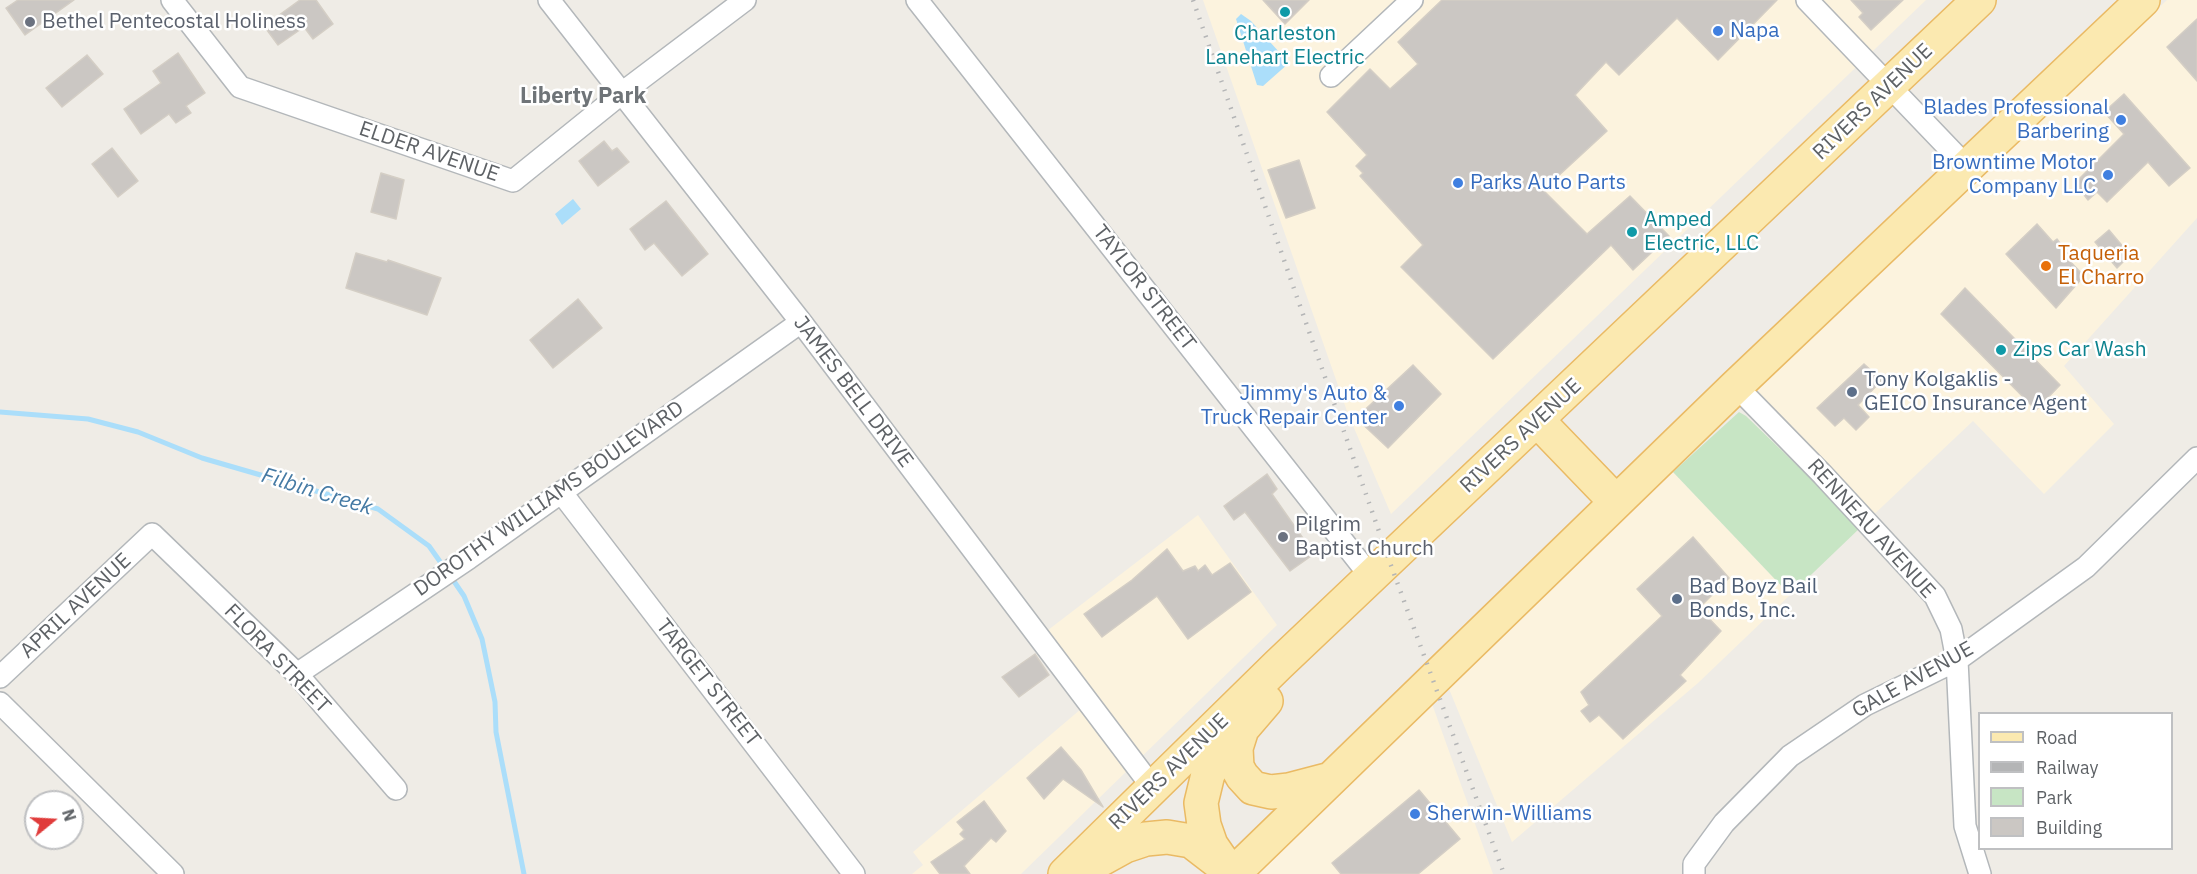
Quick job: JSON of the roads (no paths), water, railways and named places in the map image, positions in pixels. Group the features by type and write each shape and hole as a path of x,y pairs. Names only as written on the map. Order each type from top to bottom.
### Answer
{"main road":[{"name":"RIVERS AVENUE","path":"1065,874 1278,665 1891,86 1979,0"},
{"path":"1231,874 1332,779 1736,386 2143,0"},
{"path":"1537,420 1616,502"},
{"path":"1278,665 1267,700 1242,729 1236,748 1237,767 1253,788 1270,792 1289,790 1332,779"},
{"path":"1231,874 1211,845 1204,825 1201,803 1208,774 1237,722 1243,700"},
{"path":"1075,874 1125,846 1146,839 1167,837 1191,841 1231,874"}],"street":[{"name":"ELDER AVENUE","path":"172,0 240,87 513,181 622,93 745,0"},
{"name":"JAMES BELL DRIVE","path":"549,0 801,322 1153,788"},
{"name":"TAYLOR STREET","path":"917,0 1371,577"},
{"path":"1331,76 1412,0"},
{"path":"1807,0 1966,166"},
{"name":"DOROTHY WILLIAMS BOULEVARD","path":"297,675 469,558 801,322"},
{"name":"RENNEAU AVENUE","path":"1736,386 1823,475 1935,596 1951,629 1957,660 1965,826 1980,874"},
{"name":"GALE AVENUE","path":"1694,869 1724,823 1790,756 1865,705 1957,660 2086,567 2197,458"},
{"name":"TARGET STREET","path":"561,492 854,874"},
{"name":"FLORA STREET","path":"152,534 297,675 396,789"},
{"name":"APRIL AVENUE","path":"0,677 152,534"},
{"path":"0,704 173,874"}],"water":[{"path":"1241,14 1251,21 1289,63 1263,86 1257,85 1236,19"},
{"path":"573,199 581,209 562,225 555,214"}],"waterway":[{"name":"Filbin Creek","path":"0,412 88,419 138,432 202,458 378,509 429,546 446,570"},
{"name":"Filbin Creek","path":"451,577 464,596 482,639 495,702 496,732 524,874"}],"railway":[{"path":"1193,0 1389,560 1504,874"}],"place":[{"name":"Charleston Lanehart Electric","path":"1285,12"},
{"name":"Bethel Pentecostal Holiness","path":"30,22"},
{"name":"Napa","path":"1718,31"},
{"name":"Blades Professional Barbering","path":"2121,120"},
{"name":"Browntime Motor Company LLC","path":"2108,175"},
{"name":"Parks Auto Parts","path":"1458,183"},
{"name":"Amped Electric, LLC","path":"1632,232"},
{"name":"Taqueria El Charro","path":"2046,266"},
{"name":"Zips Car Wash","path":"2001,350"},
{"name":"Tony Kolgaklis - GEICO Insurance Agent","path":"1852,392"},
{"name":"Jimmy's Auto & Truck Repair Center","path":"1399,406"},
{"name":"Pilgrim Baptist Church","path":"1283,537"},
{"name":"Bad Boyz Bail Bonds, Inc.","path":"1677,599"},
{"name":"Sherwin-Williams","path":"1415,814"}],"district":[{"name":"Liberty Park","path":"583,97"}]}
